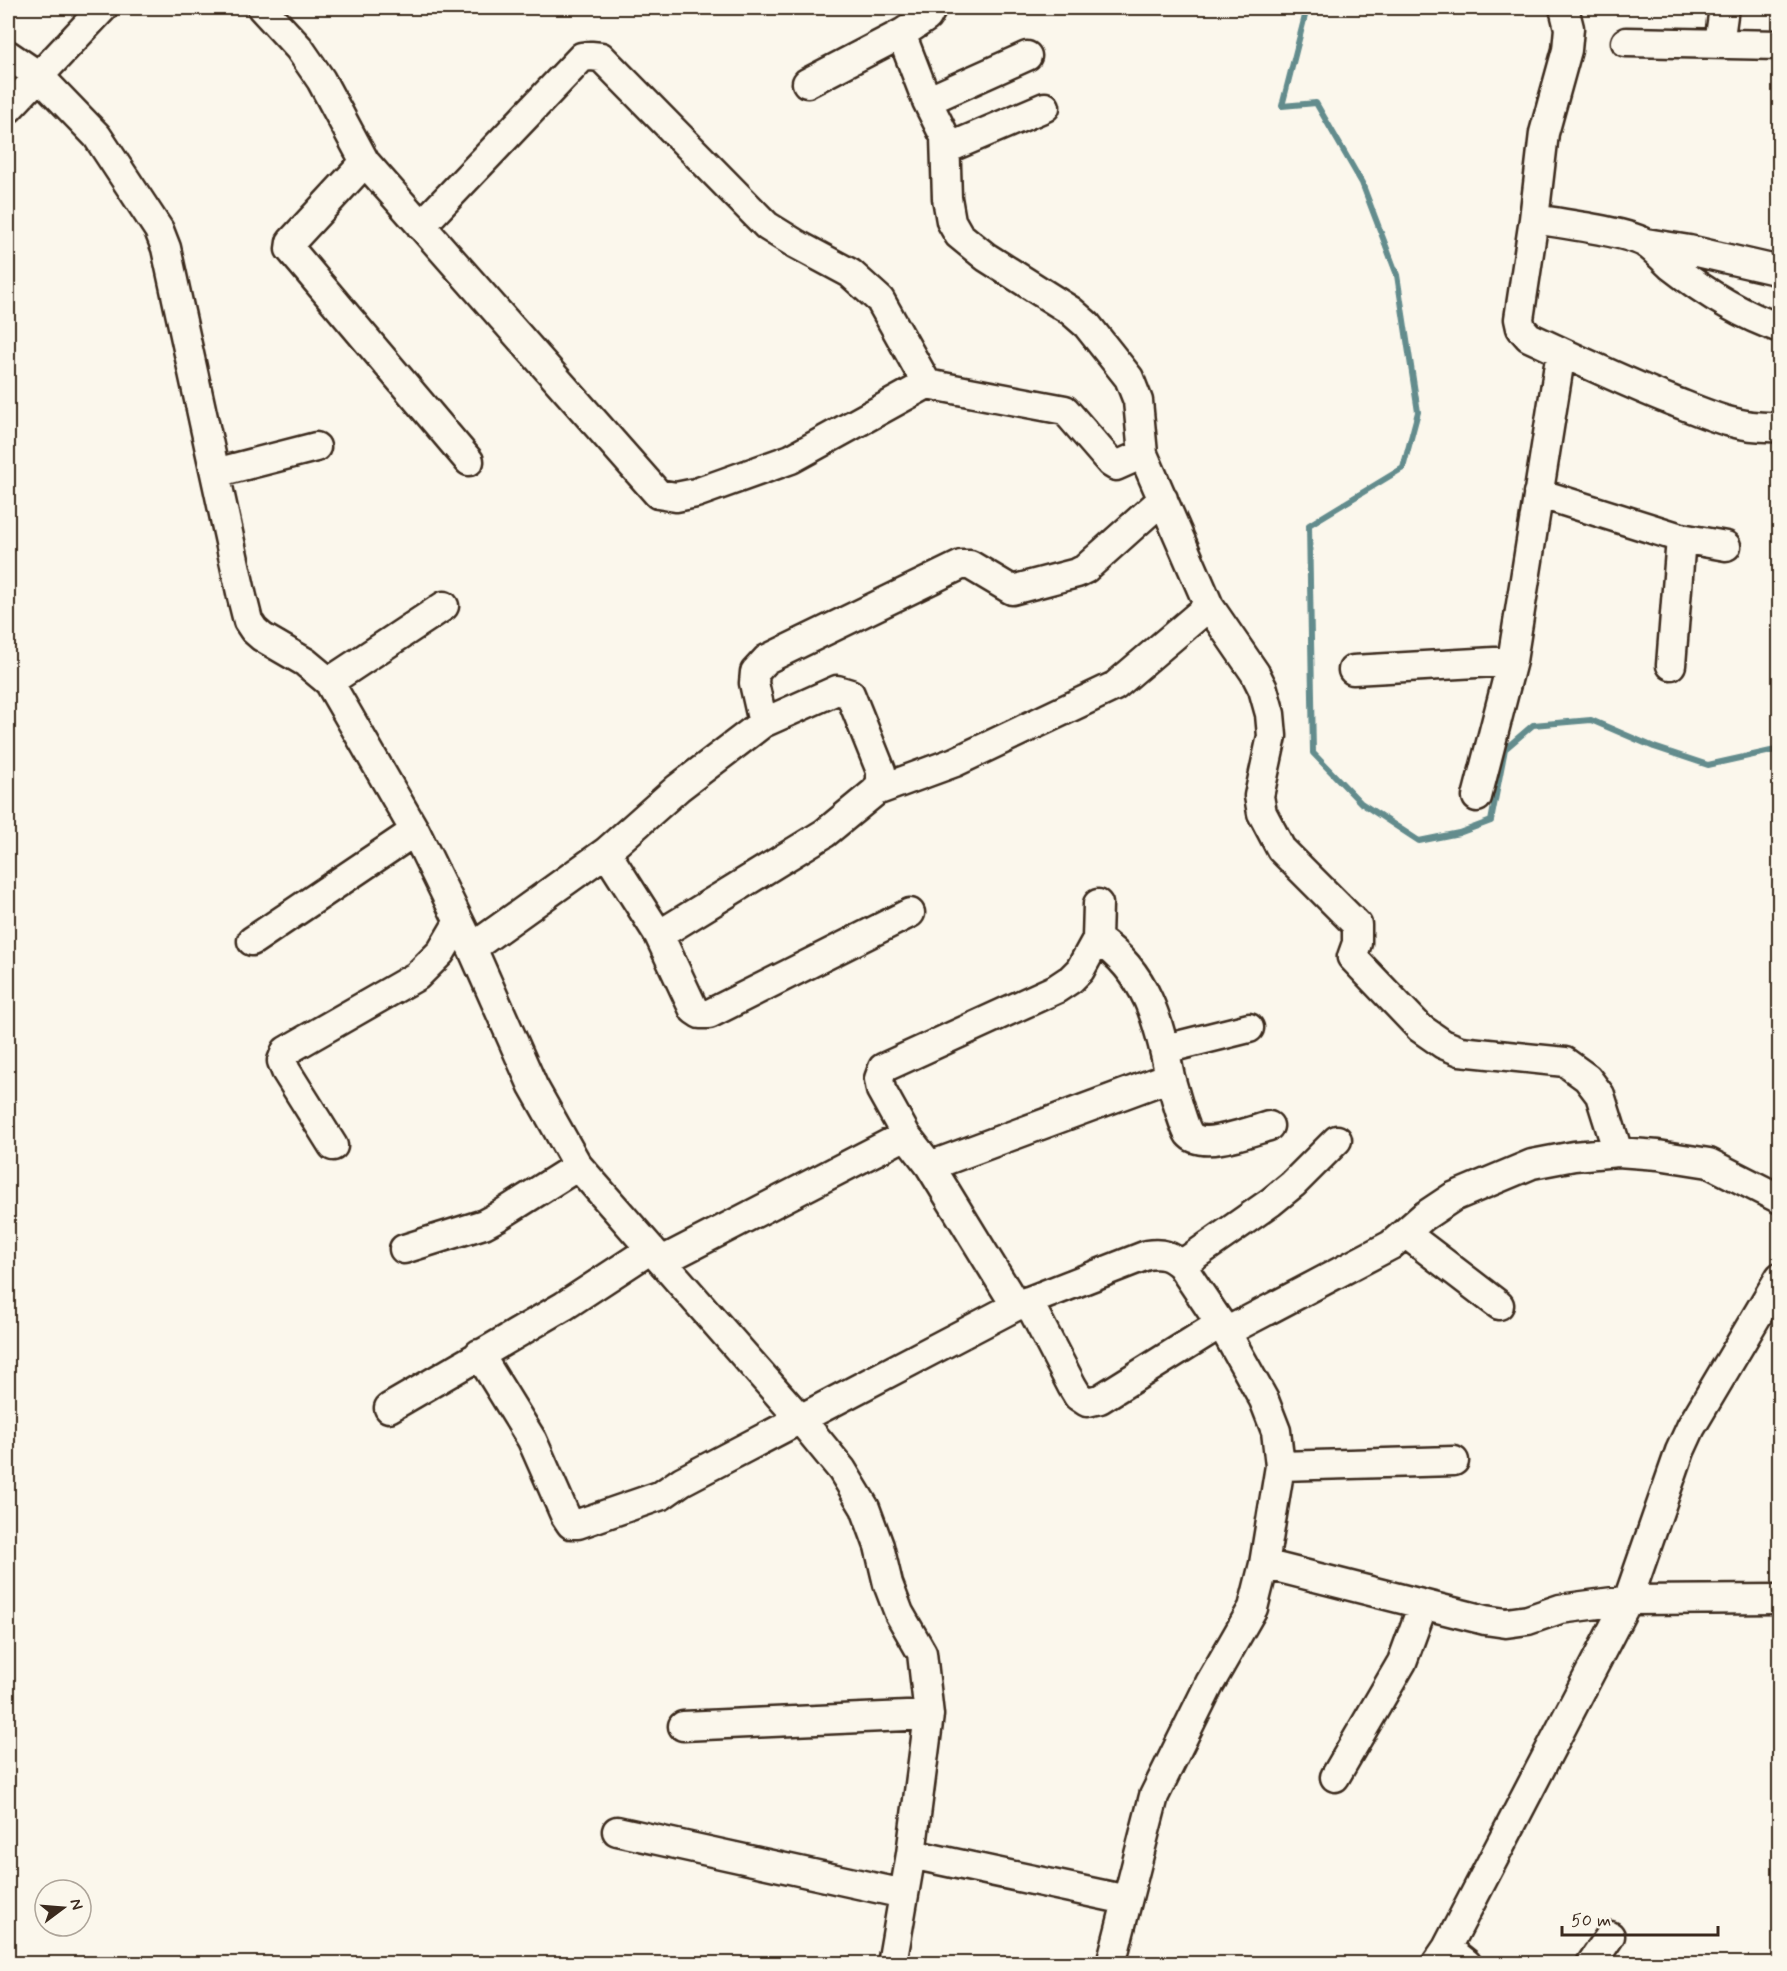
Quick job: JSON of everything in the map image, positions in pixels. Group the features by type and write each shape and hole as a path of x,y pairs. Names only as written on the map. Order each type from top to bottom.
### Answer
{"street":[{"path":"8,110 103,8"},
{"path":"262,8 298,48 321,80 364,162 658,494 676,497 696,493 791,459 927,384 1065,410 1116,466 1143,454"},
{"path":"807,83 903,33 927,17 932,8"},
{"path":"1564,8 1569,28 1567,50 1544,133 1520,319 1521,328 1529,337 1638,388 1729,423 1779,428"},
{"path":"1719,44 1724,8"},
{"path":"903,33 904,44 945,137 947,198 951,221 959,235 986,257 1071,310 1094,334 1129,378 1138,401 1143,454 1209,606 1255,673 1263,689 1270,714 1272,736 1258,796 1262,813 1281,849 1357,925 1358,943 1352,957 1420,1028 1443,1044 1460,1051 1565,1062 1587,1078 1600,1095 1618,1152"},
{"path":"1626,42 1779,45"},
{"path":"8,55 39,76 97,136 159,230 166,248 248,621 262,638 304,662 328,682 415,831 472,948 533,1086 578,1166 801,1420 842,1470 865,1508 879,1545 888,1584 899,1613 922,1653 929,1715 911,1854 892,1964"},
{"path":"927,100 1027,56"},
{"path":"421,226 582,57 601,57 767,226 795,244 850,273 880,300 927,384"},
{"path":"946,150 1045,107"},
{"path":"364,162 291,242 290,249 469,461"},
{"path":"1534,219 1630,237 1646,243 1689,250 1779,271"},
{"path":"1646,243 1671,266 1708,292 1760,322 1779,328"},
{"path":"1477,797 1512,661 1561,352"},
{"path":"215,473 316,447"},
{"path":"1538,493 1681,537 1726,546"},
{"path":"764,723 754,682 755,672 767,659 961,565 970,564 1012,590 1077,573 1085,569 1163,499"},
{"path":"1671,665 1681,537"},
{"path":"328,682 444,606"},
{"path":"659,935 825,833 876,791 955,762 1115,686 1209,606"},
{"path":"1353,670 1512,661"},
{"path":"472,948 606,852 678,788 764,723 837,690 850,694 881,771 881,782 876,791"},
{"path":"252,941 415,831"},
{"path":"606,852 659,935 694,1010 700,1014 709,1014 909,912"},
{"path":"1098,904 1097,939 1080,970 1071,979 1056,989 883,1068 879,1079 881,1090 906,1135 930,1166 1022,1303 1078,1396 1087,1402 1100,1399 1223,1328 1391,1245 1423,1217 1453,1197 1532,1164 1574,1156 1618,1152 1658,1155 1709,1163 1779,1199"},
{"path":"333,1146 286,1071 282,1061 285,1051 417,976 441,951 458,923"},
{"path":"1097,939 1110,948 1134,973 1150,1000 1161,1030 1170,1077 1188,1134 1197,1141 1209,1142 1269,1126"},
{"path":"1165,1050 1249,1028"},
{"path":"930,1166 1170,1077"},
{"path":"388,1408 479,1354 657,1255 906,1135"},
{"path":"1181,1265 1278,1196 1337,1140"},
{"path":"404,1248 483,1224 578,1166"},
{"path":"1405,1233 1499,1305"},
{"path":"479,1354 532,1440 565,1515 571,1524 578,1524 662,1495 682,1481 1022,1303 1147,1255 1160,1254 1172,1257 1181,1265 1223,1328 1264,1400 1276,1431 1280,1466 1264,1564 1253,1608 1210,1683 1154,1797 1111,1964"},
{"path":"1450,1958 1628,1600 1680,1451 1691,1427 1779,1277"},
{"path":"1280,1466 1454,1461"},
{"path":"1264,1564 1423,1605 1506,1623 1528,1620 1560,1609 1628,1600 1779,1599"},
{"path":"1335,1777 1402,1662 1423,1605"},
{"path":"683,1726 929,1715"},
{"path":"617,1832 904,1894"},
{"path":"911,1854 1126,1900"},
{"path":"1591,1964 1610,1936"}],"waterway":[{"path":"1307,8 1282,106 1316,103 1362,183 1397,275 1418,412 1403,468 1309,525 1313,753 1361,803 1419,841 1459,833 1491,821 1505,749 1533,725 1591,720 1654,747 1708,765 1780,749"}]}
